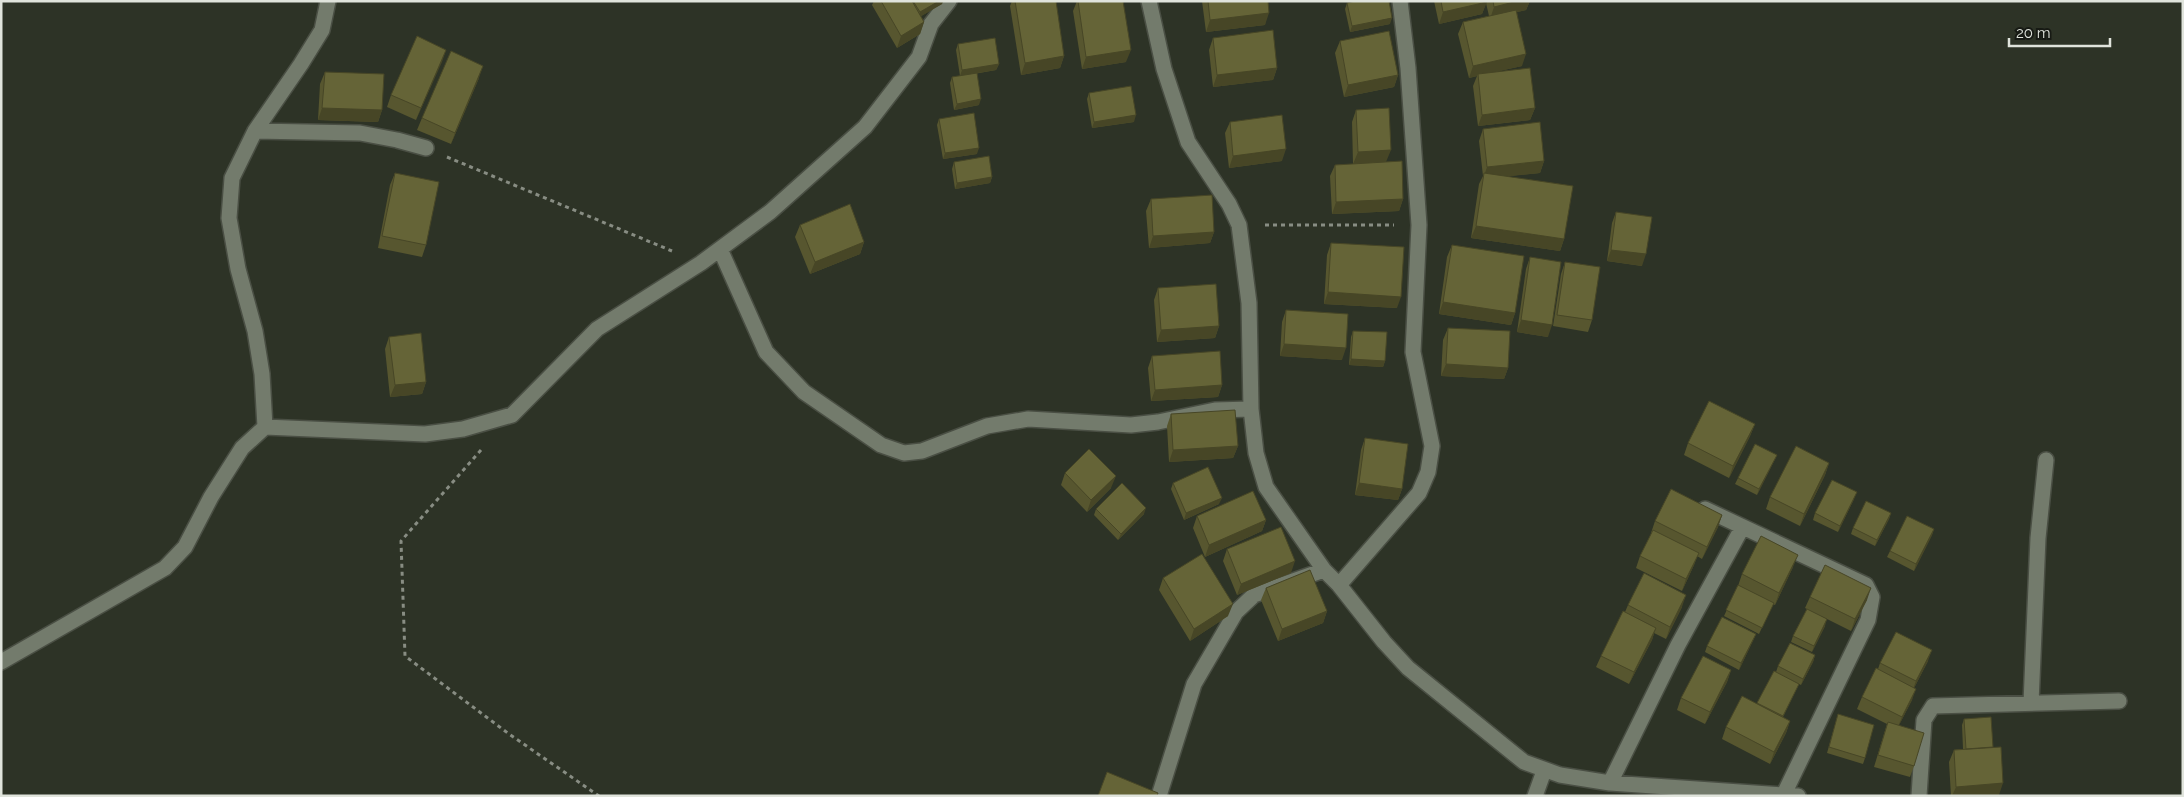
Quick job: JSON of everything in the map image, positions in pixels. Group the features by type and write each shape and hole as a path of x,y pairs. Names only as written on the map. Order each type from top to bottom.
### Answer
{"street":[{"path":"265,427 262,374 256,340 238,269 229,218 232,178 255,131 322,30 328,1"},
{"path":"1,662 165,568 185,547 211,497 242,448 265,427 425,434 463,429 512,415 597,329 701,263 770,212 865,127 919,57 932,24 949,1"},
{"path":"1149,1 1164,68 1188,142 1229,204 1240,226 1248,303 1251,409 1256,454 1266,487 1324,570 1339,585 1384,642 1408,668 1524,762 1544,771 1610,783 1791,795 1868,620 1872,597 1866,585 1742,528 1691,502"},
{"path":"1339,585 1405,512 1419,493 1428,472 1432,446 1413,352 1419,225 1408,68 1400,1"},
{"path":"255,131 360,133 426,148"},
{"path":"720,249 766,352 804,392 882,445 904,453 922,451 987,426 1028,419 1131,424 1158,422 1215,410 1251,409"},
{"path":"2032,703 2038,538 2046,460"},
{"path":"1610,783 1678,645 1742,528"},
{"path":"1159,796 1194,684 1236,612 1254,595 1324,570"},
{"path":"1919,796 1924,720 1933,706 2119,701"},
{"path":"1534,796 1544,771"}],"path":[{"path":"426,148 701,263"},
{"path":"1240,226 1419,225"},
{"path":"512,415 401,541 405,656 509,734 599,796"}],"building":[{"path":"881,1 912,1 924,22 901,36"},
{"path":"913,1 939,1 920,12"},
{"path":"1015,1 1056,1 1064,56 1025,63"},
{"path":"1078,1 1123,1 1131,50 1086,57"},
{"path":"1208,1 1268,1 1269,13 1210,20"},
{"path":"1355,1 1389,1 1392,18 1352,26 1347,3"},
{"path":"1441,1 1486,1 1487,2 1443,12"},
{"path":"1493,1 1518,1 1494,7"},
{"path":"1516,10 1526,54 1473,66 1463,22"},
{"path":"1273,30 1277,68 1217,75 1213,38"},
{"path":"1389,31 1398,75 1348,85 1340,41"},
{"path":"417,36 446,50 421,108 391,95"},
{"path":"995,38 999,64 962,70 958,44"},
{"path":"451,51 483,66 455,133 422,118"},
{"path":"1530,68 1535,108 1482,115 1478,74"},
{"path":"325,72 384,74 382,110 322,108"},
{"path":"977,73 981,99 957,104 952,77"},
{"path":"1131,86 1136,115 1094,122 1089,93"},
{"path":"1389,108 1391,150 1358,152 1356,110"},
{"path":"974,113 979,148 945,153 939,119"},
{"path":"1282,115 1286,149 1233,156 1230,122"},
{"path":"1540,122 1544,161 1487,167 1483,129"},
{"path":"989,156 992,177 957,183 954,162"},
{"path":"1402,161 1403,199 1336,202 1335,165"},
{"path":"395,173 439,182 426,245 382,236"},
{"path":"1484,173 1573,186 1564,239 1476,226"},
{"path":"1212,195 1214,232 1153,236 1151,199"},
{"path":"850,204 864,242 815,262 800,225"},
{"path":"1616,212 1652,217 1646,254 1611,250"},
{"path":"1331,243 1404,247 1401,297 1328,292"},
{"path":"1452,245 1524,256 1515,313 1443,302"},
{"path":"1530,257 1561,262 1552,325 1521,320"},
{"path":"1565,262 1600,267 1592,320 1557,315"},
{"path":"1216,284 1219,326 1161,330 1158,288"},
{"path":"1286,310 1348,314 1346,348 1284,344"},
{"path":"1448,328 1510,331 1508,368 1446,364"},
{"path":"1353,331 1387,332 1385,361 1351,359"},
{"path":"421,333 426,382 395,385 389,337"},
{"path":"1220,351 1222,385 1155,390 1152,356"},
{"path":"1709,401 1755,424 1733,466 1688,443"},
{"path":"1235,410 1238,446 1173,450 1171,414"},
{"path":"1365,438 1408,444 1402,489 1359,483"},
{"path":"1755,444 1777,455 1759,489 1738,478"},
{"path":"1796,446 1829,463 1804,514 1770,497"},
{"path":"1089,449 1116,476 1091,500 1065,473"},
{"path":"1208,467 1222,498 1186,513 1173,483"},
{"path":"1832,480 1857,492 1840,526 1815,513"},
{"path":"1122,483 1146,508 1121,534 1096,509"},
{"path":"1671,489 1722,515 1707,547 1655,521"},
{"path":"1253,491 1266,520 1209,545 1197,516"},
{"path":"1866,501 1891,513 1877,540 1853,528"},
{"path":"1907,516 1934,529 1916,564 1890,551"},
{"path":"1281,527 1295,561 1241,584 1227,549"},
{"path":"1653,530 1699,553 1686,579 1640,556"},
{"path":"1761,536 1798,555 1779,593 1742,574"},
{"path":"1202,554 1233,604 1194,629 1163,578"},
{"path":"1825,565 1871,588 1855,619 1810,597"},
{"path":"1310,570 1327,611 1282,629 1266,588"},
{"path":"1644,573 1686,595 1670,627 1628,605"},
{"path":"1738,585 1774,603 1762,628 1726,610"},
{"path":"1807,609 1827,619 1814,646 1793,636"},
{"path":"1623,611 1656,628 1634,672 1601,656"},
{"path":"1722,617 1756,634 1741,663 1707,646"},
{"path":"1896,632 1932,650 1916,681 1880,663"},
{"path":"1790,643 1815,655 1803,679 1778,666"},
{"path":"1703,656 1731,670 1710,712 1681,698"},
{"path":"1876,668 1916,689 1902,717 1862,697"},
{"path":"1774,671 1799,684 1783,716 1757,703"},
{"path":"1742,696 1790,721 1774,752 1726,727"},
{"path":"1838,714 1874,725 1865,758 1829,747"},
{"path":"1991,717 1993,747 1966,749 1964,719"},
{"path":"1888,722 1924,733 1914,766 1878,755"},
{"path":"2001,747 2003,783 1956,787 1954,750"},
{"path":"1107,772 1158,793 1157,796 1098,796"}]}
